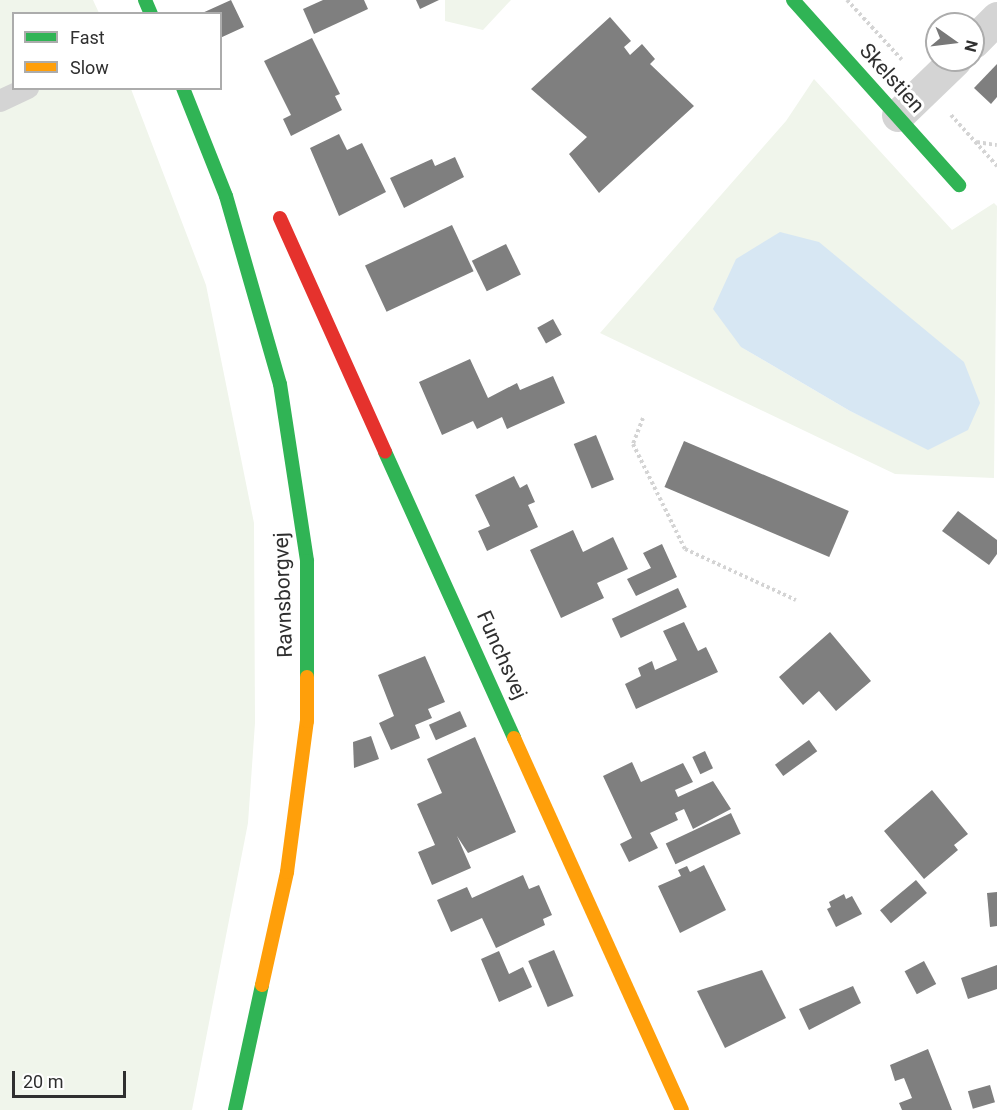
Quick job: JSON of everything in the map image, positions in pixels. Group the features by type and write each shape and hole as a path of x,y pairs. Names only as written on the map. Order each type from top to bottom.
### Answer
{"street":[{"name":"Skelstien","path":"793,0 959,185"},
{"path":"985,30 997,18"},
{"path":"898,115 943,72"},
{"name":"Ravnsborgvej","path":"184,90 226,196 280,384 306,561 307,721 287,872 235,1110"},
{"name":"Funchsvej","path":"280,218 682,1110"}],"lane":[{"path":"0,101 24,90"}],"path":[{"path":"847,0 997,166"},
{"path":"976,142 997,145"},
{"path":"643,418 633,444 685,549 796,600"}],"shaded area":[{"path":"0,0 93,0 99,12 12,12 12,90 131,90 206,285 254,523 255,723 248,823 192,1110 0,1110"},
{"path":"445,0 511,0 483,30 445,21"},
{"path":"814,79 952,230 994,203 997,206 994,478 895,474 600,333 786,121","holes":["741,347 928,449 850,411"]}],"water":[{"path":"780,232 819,242 964,362 980,403 968,430 928,450 850,411 741,347 713,309 736,259"}],"building":[{"path":"231,0 244,27 222,37 222,12 204,12"},
{"path":"323,0 364,0 368,9 314,34 303,9"},
{"path":"416,0 439,0 420,9"},
{"path":"610,17 631,41 624,47 630,55 642,44 655,59 650,64 694,106 599,193 569,154 587,137 531,89"},
{"path":"312,38 340,94 335,96 342,110 291,136 283,119 291,115 264,61"},
{"path":"997,64 997,97 991,104 974,88"},
{"path":"339,134 347,150 362,143 386,192 339,216 310,148"},
{"path":"455,157 464,177 404,208 390,178 432,159 435,166"},
{"path":"452,225 474,271 387,312 365,266"},
{"path":"506,244 521,275 487,291 472,261"},
{"path":"553,319 562,335 546,343 537,328"},
{"path":"470,359 488,398 517,383 520,390 553,376 565,403 507,429 502,417 477,429 473,421 442,435 419,382"},
{"path":"596,435 614,480 592,488 574,444"},
{"path":"684,441 849,511 829,557 664,487"},
{"path":"514,476 520,488 527,484 535,502 528,505 538,527 487,551 478,531 490,526 475,495"},
{"path":"958,511 997,540 997,554 989,565 942,531"},
{"path":"573,530 583,552 613,537 628,569 597,583 604,598 561,618 530,550"},
{"path":"662,544 677,577 636,596 627,579 651,568 643,553"},
{"path":"678,588 687,607 621,638 612,619"},
{"path":"684,622 698,651 706,647 718,672 636,709 625,684 641,676 638,668 652,661 655,670 677,660 663,631"},
{"path":"830,632 871,681 836,711 819,691 803,705 779,677"},
{"path":"425,656 445,702 428,709 432,718 415,725 420,738 391,750 379,723 394,716 378,675"},
{"path":"460,711 467,727 436,740 429,725"},
{"path":"371,736 379,759 354,768 353,742"},
{"path":"475,737 516,832 468,853 457,836 471,868 432,885 418,852 435,845 417,804 442,793 427,759"},
{"path":"809,740 817,751 783,776 775,765"},
{"path":"705,751 713,768 700,774 692,757"},
{"path":"632,762 641,782 683,763 693,782 675,790 678,797 713,781 731,809 693,829 684,809 675,813 678,820 650,833 658,848 629,862 620,844 632,838 603,776"},
{"path":"932,790 968,834 954,845 958,850 924,879 884,831"},
{"path":"731,813 741,834 675,864 666,843"},
{"path":"704,865 726,910 680,933 658,886 681,876 678,870 687,866 690,872"},
{"path":"523,875 529,889 539,885 552,915 543,919 545,925 496,948 482,918 451,932 437,900 467,887 472,898"},
{"path":"916,880 927,893 891,923 880,910"},
{"path":"997,892 997,926 990,927 987,893"},
{"path":"844,894 846,899 852,896 862,914 836,927 827,909 831,907 829,902"},
{"path":"554,950 574,996 548,1007 528,961"},
{"path":"499,951 509,974 523,967 532,987 499,1002 481,959"},
{"path":"924,961 936,984 917,994 905,971"},
{"path":"997,965 997,989 968,999 961,978"},
{"path":"762,970 786,1018 725,1048 697,991"},
{"path":"853,986 861,1003 809,1030 799,1009"},
{"path":"928,1049 952,1110 902,1110 899,1103 912,1098 904,1078 895,1081 890,1065"},
{"path":"990,1085 995,1102 973,1109 968,1091"}],"traffic: fast":[{"path":"145,0 150,12"},
{"path":"793,0 959,185"},
{"path":"184,90 226,196 280,384 307,561 307,677"},
{"path":"385,452 514,738"},
{"path":"235,1110 262,985"}],"traffic: slow":[{"path":"262,985 287,872 307,721 307,677"},
{"path":"514,738 682,1110"}],"traffic: jam":[{"path":"280,218 385,452"}]}
